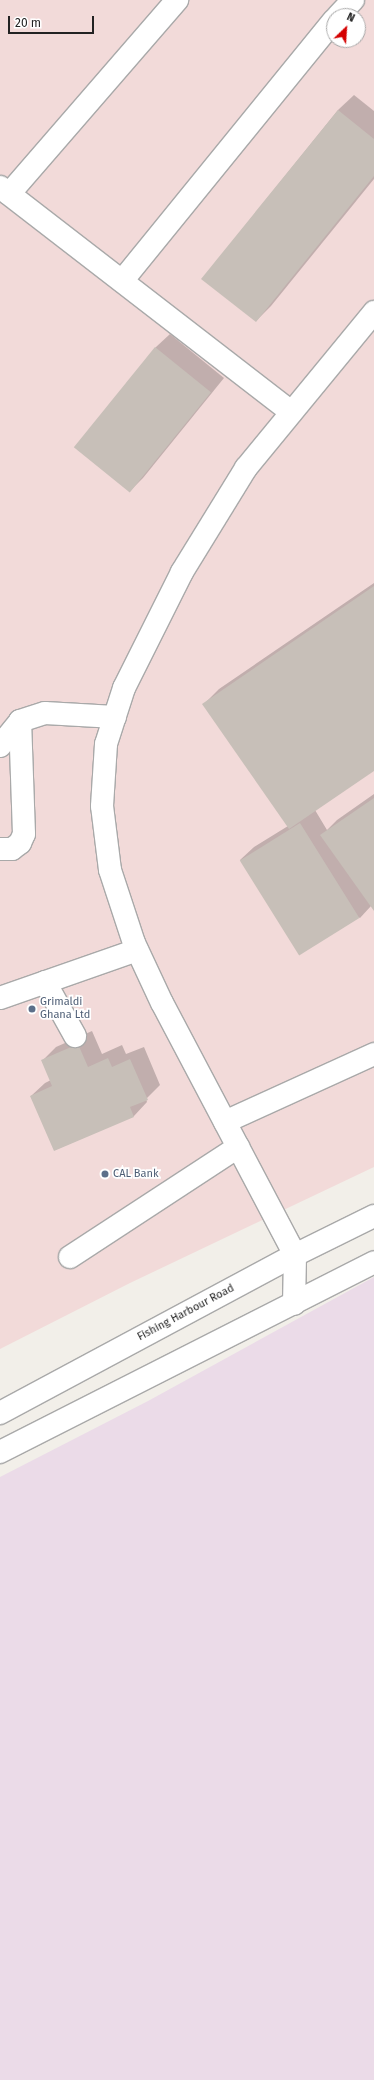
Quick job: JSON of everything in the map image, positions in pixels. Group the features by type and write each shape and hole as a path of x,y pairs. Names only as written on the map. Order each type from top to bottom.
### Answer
{"street":[{"path":"177,0 5,190 291,412"},
{"path":"346,8 353,0"},
{"path":"122,281 326,30"},
{"path":"294,1304 295,1255 162,1003 137,950 110,870 102,806 106,744 124,688 182,572 246,468 374,312"},
{"path":"0,746 20,721 45,713 115,717"},
{"path":"0,849 12,849 20,843 24,834 20,721"},
{"path":"0,998 137,950"},
{"path":"45,982 75,1036"},
{"path":"225,1122 374,1054"},
{"path":"70,1256 238,1147"},
{"name":"Fishing Harbour Road","path":"0,1413 295,1255 374,1216"},
{"path":"0,1452 122,1388 294,1304 374,1262"}],"shaded area":[{"path":"0,0 374,0 374,1167 130,1283 0,1349"},
{"path":"374,1277 374,2080 0,2080 0,1477 148,1401"}],"building":[{"path":"338,110 374,139 374,176 256,322 201,279"},
{"path":"155,347 211,392 130,493 74,447"},
{"path":"374,586 374,771 289,829 202,704"},
{"path":"374,798 374,911 320,835"},
{"path":"300,823 359,918 299,956 240,861"},
{"path":"78,1044 88,1067 108,1058 112,1067 130,1059 148,1100 130,1107 134,1117 54,1151 30,1096 52,1086 41,1060"}],"place":[{"name":"Grimaldi Ghana Ltd","path":"32,1009"},
{"name":"CAL Bank","path":"105,1174"}]}
